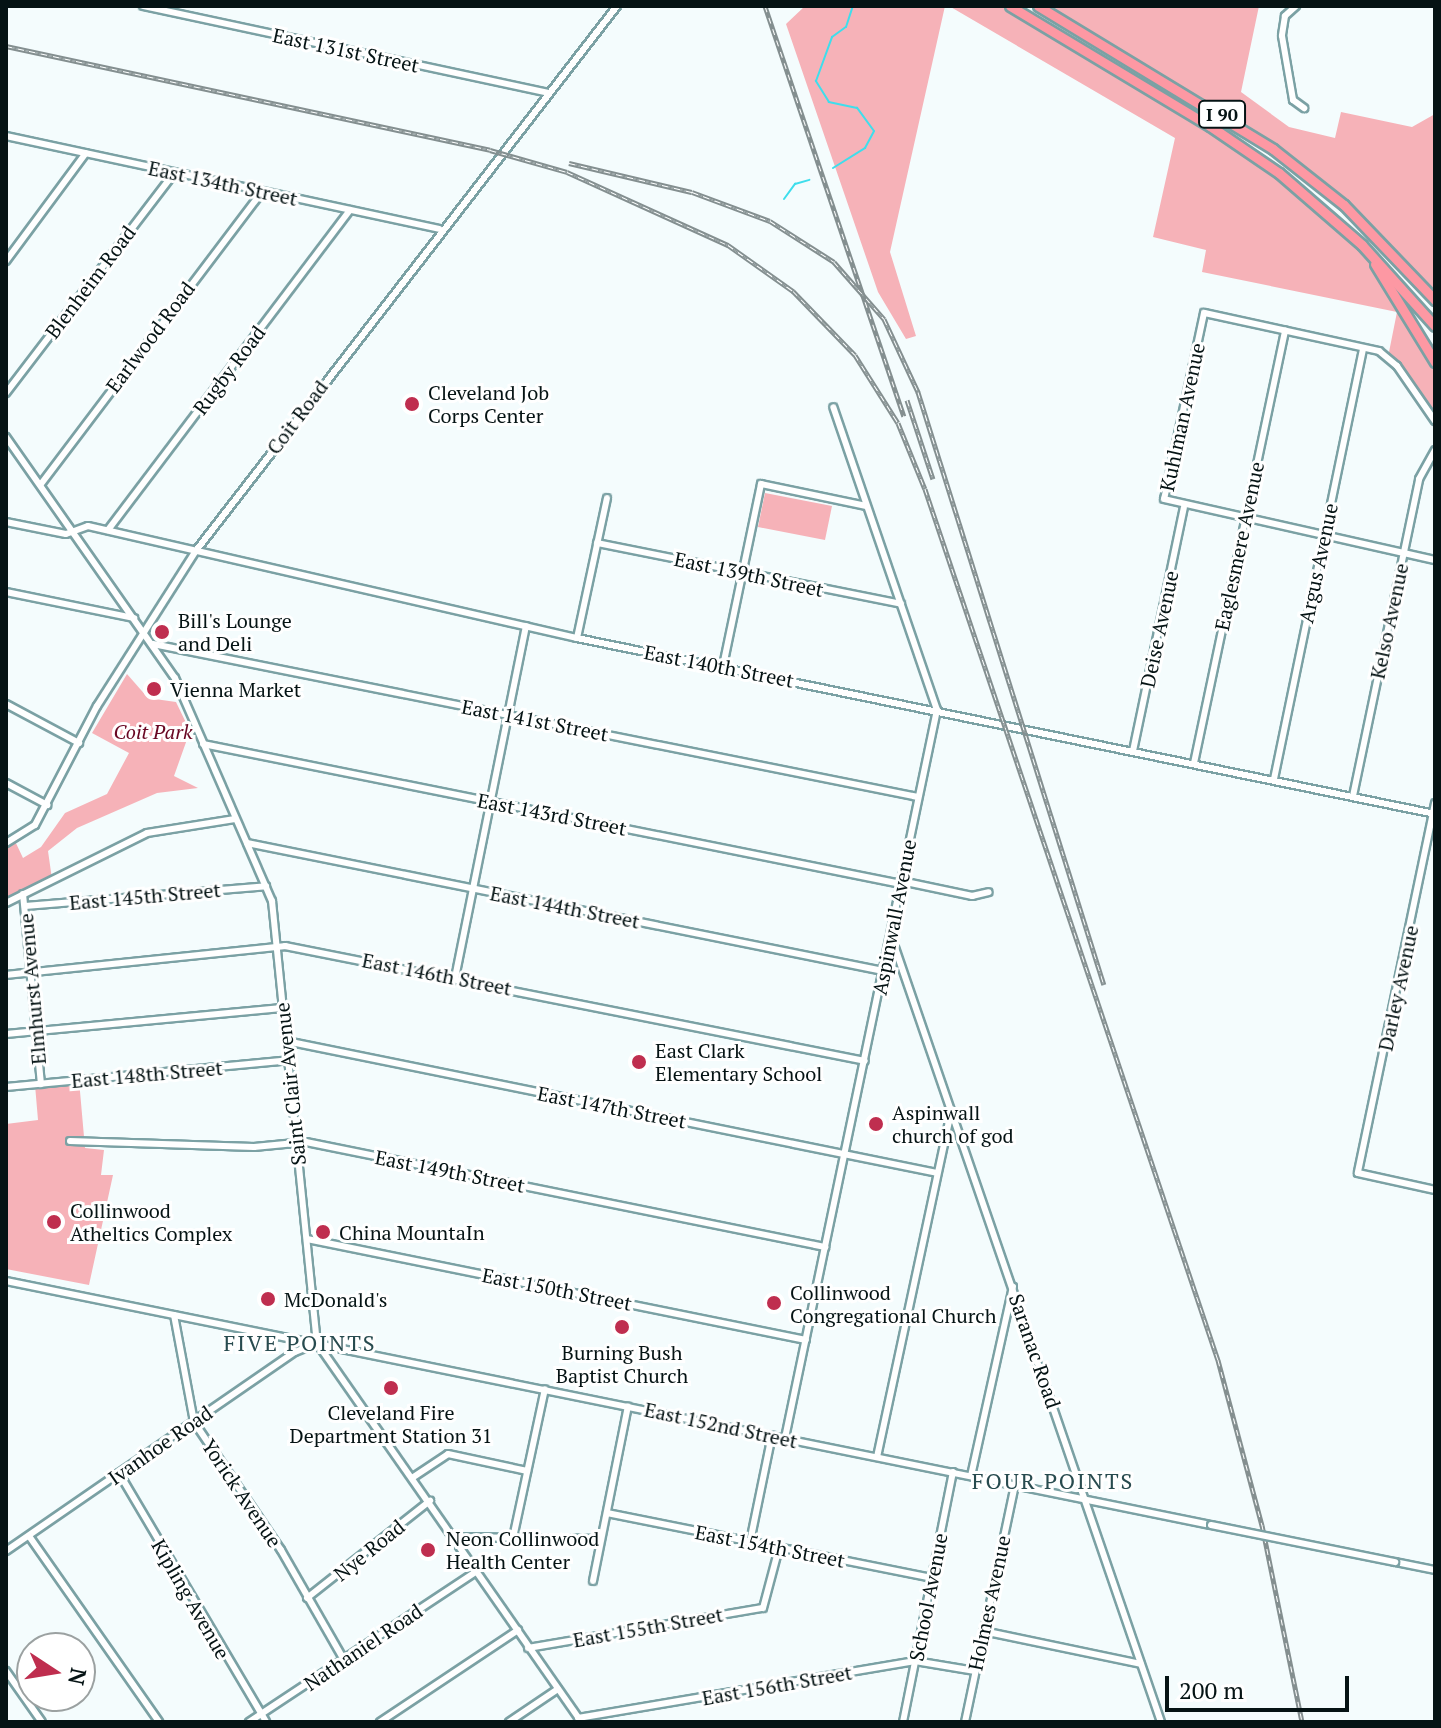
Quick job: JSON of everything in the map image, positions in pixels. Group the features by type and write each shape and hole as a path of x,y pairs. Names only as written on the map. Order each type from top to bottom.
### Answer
{"highway":[{"name":"I 90","path":"1010,6 1245,149 1362,245 1435,326"},
{"name":"I 90","path":"1038,6 1273,149 1344,205 1435,300"},
{"path":"1362,245 1435,362"}],"street":[{"name":"East 131st Street","path":"143,6 548,93"},
{"name":"Coit Road","path":"6,843 29,833 79,743 195,552 439,229 617,6"},
{"path":"1296,6 1285,16 1282,36 1293,100 1304,108"},
{"name":"East 134th Street","path":"6,136 439,229"},
{"path":"6,261 86,153"},
{"name":"Blenheim Road","path":"6,393 175,172"},
{"name":"Earlwood Road","path":"41,484 262,192"},
{"name":"Rugby Road","path":"108,530 350,210"},
{"name":"Kuhlman Avenue","path":"1184,507 1164,499 1204,313 1285,330"},
{"path":"1285,330 1379,351 1397,366 1435,421"},
{"name":"Eaglesmere Avenue","path":"1194,763 1285,330"},
{"name":"Argus Avenue","path":"1274,779 1363,348"},
{"path":"833,407 937,710"},
{"name":"Saint Clair Avenue","path":"6,437 75,530 175,678 266,886 289,1060 317,1343 580,1720"},
{"name":"Kelso Avenue","path":"1353,796 1419,479 1435,450"},
{"path":"723,666 761,484 866,506"},
{"path":"577,638 607,498"},
{"path":"1184,507 1435,560"},
{"name":"Deise Avenue","path":"1133,751 1184,507"},
{"name":"East 140th Street","path":"6,522 66,534 88,526 108,530 577,638 1435,814"},
{"name":"East 139th Street","path":"597,543 901,604"},
{"path":"6,592 134,618"},
{"path":"455,978 526,626"},
{"name":"East 141st Street","path":"152,644 918,797"},
{"path":"6,704 79,743"},
{"name":"Aspinwall Avenue","path":"785,1438 937,710"},
{"name":"East 143rd Street","path":"203,744 972,896 989,892"},
{"path":"6,783 47,805"},
{"name":"Darley Avenue","path":"1435,803 1358,1173 1435,1190"},
{"path":"6,903 147,833 235,819"},
{"name":"East 144th Street","path":"247,843 883,971"},
{"name":"East 145th Street","path":"25,906 266,886"},
{"name":"Elmhurst Avenue","path":"23,894 41,1084"},
{"name":"Saranac Road","path":"891,936 1161,1722"},
{"name":"East 146th Street","path":"6,975 276,947 455,978 865,1061"},
{"path":"6,1034 282,1008"},
{"name":"East 147th Street","path":"286,1041 937,1173"},
{"name":"East 148th Street","path":"6,1087 289,1060"},
{"path":"877,1457 952,1107"},
{"name":"East 149th Street","path":"70,1141 297,1143 825,1247"},
{"name":"East 150th Street","path":"307,1239 806,1340"},
{"name":"East 152nd Street","path":"6,1281 1435,1570"},
{"path":"971,1476 1013,1287"},
{"name":"Yorick Avenue","path":"174,1315 194,1422 281,1550 344,1660"},
{"name":"Ivanhoe Road","path":"6,1551 295,1352 317,1343"},
{"path":"513,1538 545,1389"},
{"path":"593,1581 628,1406"},
{"path":"750,1542 772,1435"},
{"path":"412,1478 448,1454 527,1471"},
{"name":"School Avenue","path":"903,1722 953,1472"},
{"name":"Kipling Avenue","path":"119,1473 266,1722"},
{"name":"Holmes Avenue","path":"965,1722 1015,1485"},
{"name":"Nye Road","path":"307,1598 430,1501"},
{"name":"East 154th Street","path":"607,1513 932,1578"},
{"path":"29,1536 159,1722"},
{"path":"455,1537 601,1539"},
{"name":"East 155th Street","path":"528,1648 768,1605 779,1548"},
{"name":"Nathaniel Road","path":"249,1722 477,1571"},
{"path":"380,1722 518,1630"},
{"path":"983,1631 1141,1664"},
{"name":"East 156th Street","path":"580,1720 915,1661 975,1671"},
{"path":"6,1671 42,1722"},
{"path":"509,1722 558,1689"}],"green space":[{"path":"805,6 945,6 890,252 916,336 906,339 878,292 786,24"},
{"path":"949,6 1010,6 1245,149 1362,245 1435,362 1435,421 1388,357 1397,312 1202,272 1206,250 1153,237 1175,138"},
{"path":"1038,6 1259,6 1241,92 1289,127 1335,138 1341,112 1412,127 1435,114 1435,300 1310,177"},
{"path":"765,493 832,506 825,540 758,527"},
{"name":"Coit Park","path":"127,674 148,698 176,702 190,731 174,776 198,788 157,793 77,828 48,851 52,879 6,903 6,843 14,839 23,858 41,847 65,813 107,794 129,753 92,733"},
{"name":"Collinwood Atheltics Complex","path":"79,1080 85,1148 104,1150 101,1175 113,1175 89,1285 6,1269 6,1124 38,1120 35,1085"}],"waterway":[{"path":"833,168 865,148 874,131 857,108 829,102 816,81 832,37 846,27 853,6"},
{"path":"784,199 795,184 809,180"}],"railway":[{"path":"765,6 904,416"},
{"path":"6,46 490,150 567,172 728,245 793,291 855,355 898,423 925,489 1218,1360 1262,1525 1302,1722"},
{"path":"569,163 692,192 770,221 834,262 884,319 918,392 1104,985"},
{"path":"907,400 933,479"}],"place":[{"name":"Cleveland Job Corps Center","path":"412,404"},
{"name":"Bill's Lounge and Deli","path":"162,632"},
{"name":"Vienna Market","path":"154,689"},
{"name":"East Clark Elementary School","path":"639,1062"},
{"name":"Aspinwall church of god","path":"876,1124"},
{"name":"Collinwood Atheltics Complex","path":"54,1222"},
{"name":"China MountaIn","path":"323,1232"},
{"name":"McDonald's","path":"268,1299"},
{"name":"Collinwood Congregational Church","path":"774,1303"},
{"name":"Burning Bush Baptist Church","path":"622,1327"},
{"name":"Cleveland Fire Department Station 31","path":"391,1388"},
{"name":"Neon Collinwood Health Center","path":"428,1550"}],"district":[{"name":"FIVE POINTS","path":"300,1343"},
{"name":"FOUR POINTS","path":"1053,1481"}]}
